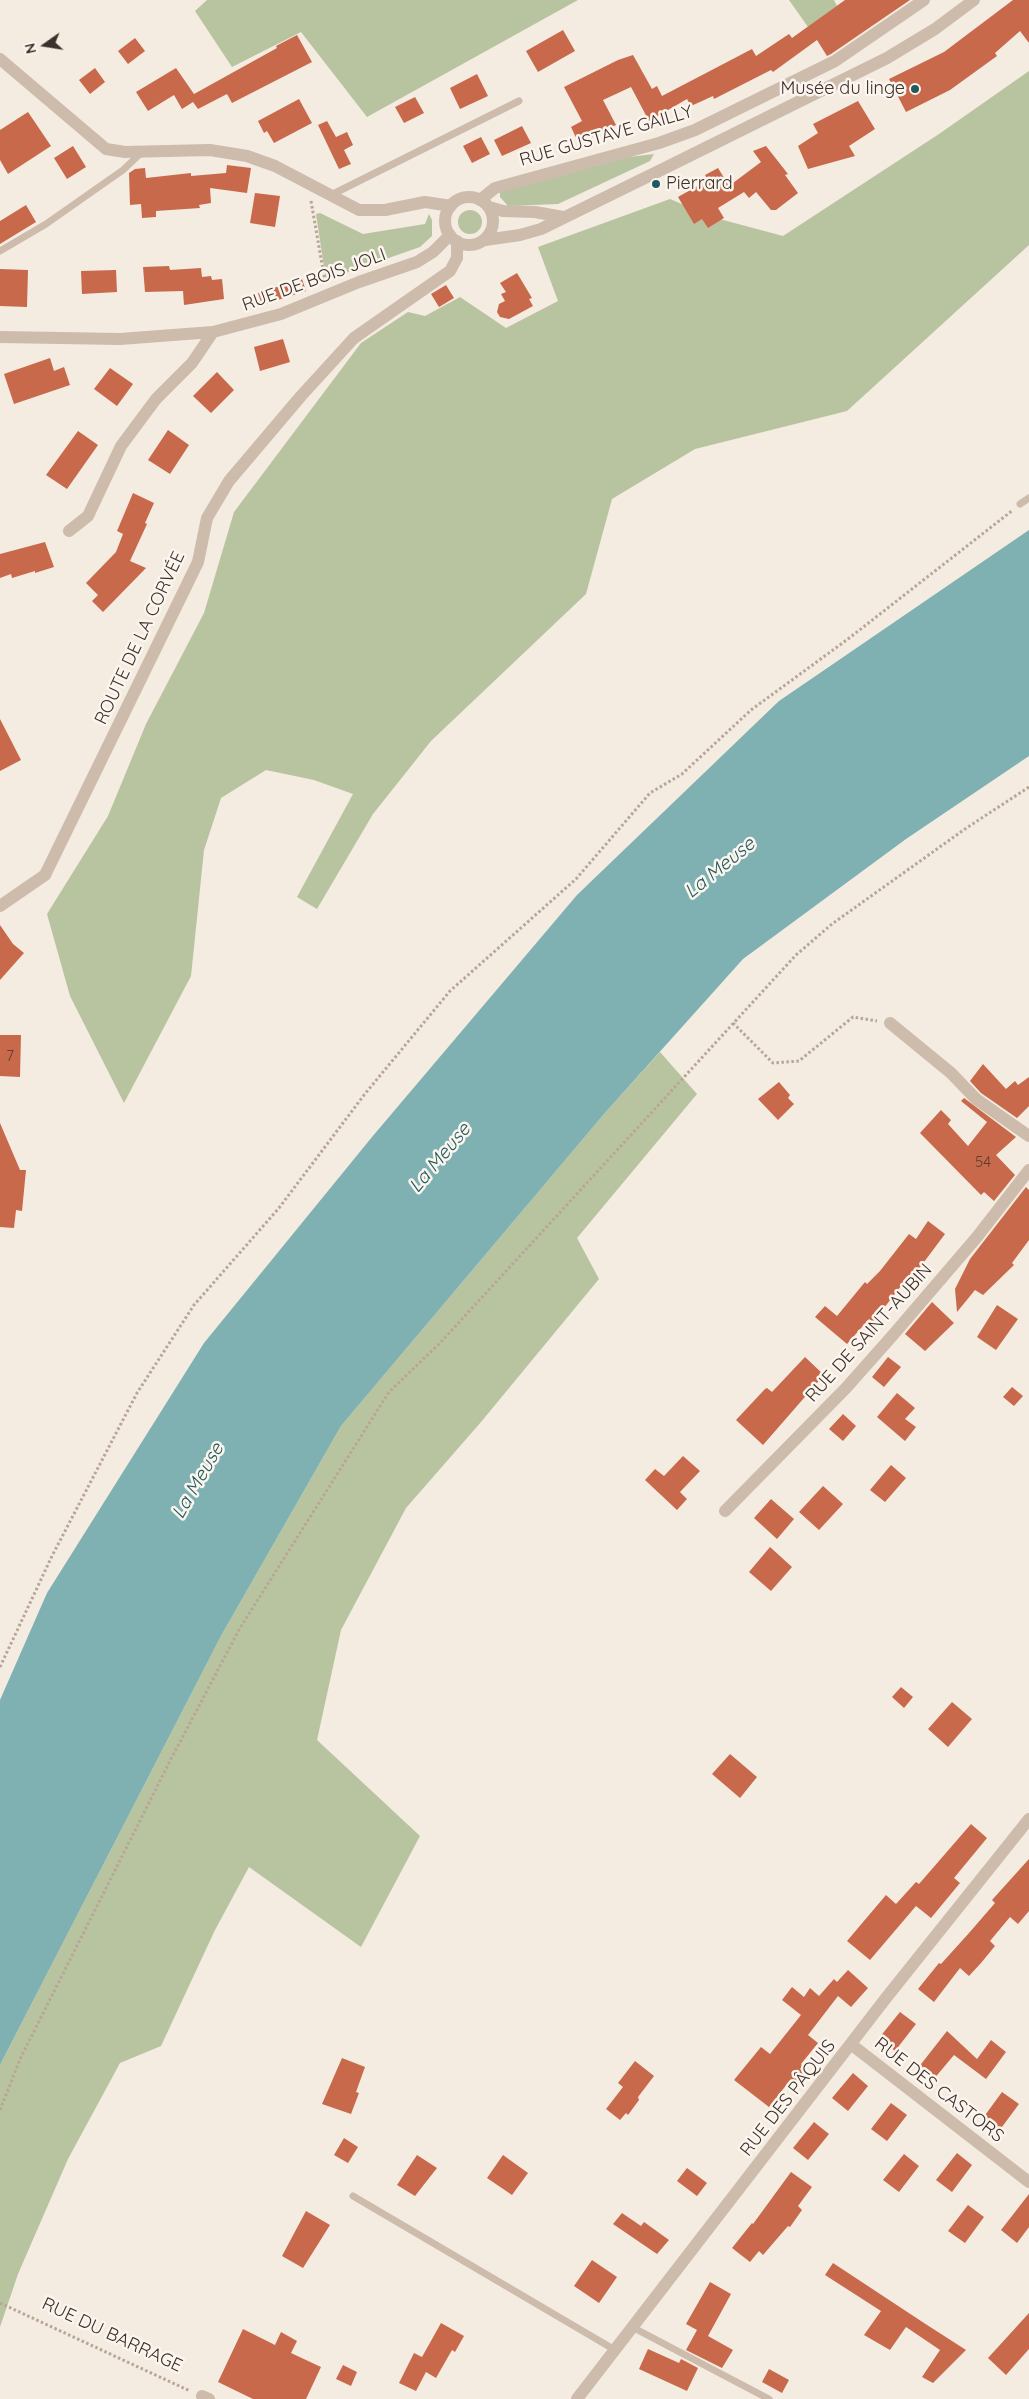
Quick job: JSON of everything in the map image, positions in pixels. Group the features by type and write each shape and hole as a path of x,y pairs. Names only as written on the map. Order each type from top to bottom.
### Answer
{"street":[{"name":"RUE GUSTAVE GAILLY","path":"485,204 495,188 659,143 695,130 835,61 924,0"},
{"path":"451,206 446,220 453,238 471,245 485,240 520,235 541,229 887,58 935,29 974,0"},
{"path":"0,58 106,149 142,152 210,150 247,156 275,166 359,210 385,210 425,202 451,206 465,198 503,211 535,212 563,217"},
{"path":"485,204 492,214 492,228 485,240"},
{"name":"RUE DE BOIS JOLI","path":"0,337 120,339 213,332 281,314 327,294 418,262 453,238"},
{"name":"ROUTE DE LA CORVÉE","path":"1,906 45,875 198,562 206,518 229,481 301,396 354,338 450,271 457,258 453,238"},
{"path":"69,531 88,516 121,446 156,399 192,362 213,332"},
{"path":"890,1023 950,1074 976,1099 1029,1136"},
{"name":"RUE DE SAINT-AUBIN","path":"725,1511 858,1375 971,1244 1029,1170"},
{"name":"RUE DES PÂQUIS","path":"577,2399 852,2045 886,1998 1029,1820"},
{"name":"RUE DES CASTORS","path":"852,2045 1029,2182"}],"lane":[{"path":"331,195 519,102"},
{"path":"0,251 46,224 123,170 142,152"},
{"path":"1020,504 1029,498"},
{"path":"353,2196 615,2350"},
{"path":"632,2328 769,2399"}],"path":[{"path":"308,183 327,294"},
{"path":"0,1667 52,1556 137,1393 194,1305 279,1208 364,1096 450,991 576,879 650,793 682,774 751,710 848,639 1020,504"},
{"path":"0,2110 21,2057 171,1759 240,1628 389,1392 440,1342 796,955 832,924 965,829 1029,787"},
{"path":"733,1023 773,1063 799,1061 853,1017 890,1023"},
{"name":"RUE DU BARRAGE","path":"0,2303 205,2397"}],"green space":[{"path":"207,0 578,0 367,117 301,32 232,67 195,11"},
{"path":"789,0 834,0 837,6 808,27"},
{"path":"1029,71 1029,245 847,411 695,449 612,499 586,594 431,741 373,814 317,909 297,897 353,794 314,780 266,770 221,798 204,850 191,976 124,1103 70,996 47,914 108,816 146,724 204,613 234,512 361,343 408,312 425,316 460,297 506,328 558,301 538,247 670,199 712,217 783,236 939,134"},
{"path":"654,154 650,161 558,204 508,206 500,197 500,192 629,157"},
{"path":"470,210 475,211 481,217 481,227 475,233 470,234 465,233 459,227 458,222 459,217 465,211"},
{"path":"320,213 363,234 425,224 429,214 432,220 432,236 420,247 326,280 316,214"},
{"path":"660,1052 697,1094 577,1238 599,1279 481,1422 406,1508 341,1630 317,1740 420,1836 361,1947 249,1867 215,1930 161,2046 120,2063 68,2159 18,2274 0,2327 0,2065 221,1636 341,1426 604,1114"}],"water":[{"name":"La Meuse","path":"1029,530 1029,756 906,839 743,959 604,1114 341,1426 221,1636 0,2065 0,1700 47,1593 204,1343 372,1137 577,895 779,701"}],"building":[{"path":"845,0 910,0 827,56 817,40 773,72 771,70 714,99 713,96 691,106 687,99 649,121 631,87 603,100 616,125 578,142 571,127 582,121 564,87 618,60 633,55 652,89 657,86 662,96 752,49 756,56 789,34 792,38"},
{"path":"1013,0 1029,0 1029,43 1020,31 995,53 997,56 950,90 906,112 889,79 944,52"},
{"path":"563,30 575,51 538,72 526,51"},
{"path":"297,35 312,62 232,103 227,94 198,109 193,102 182,109 174,95 148,111 136,92 176,68 194,94"},
{"path":"135,38 145,51 128,64 118,51"},
{"path":"95,68 105,82 90,94 79,80"},
{"path":"477,74 488,96 460,109 450,88"},
{"path":"415,97 424,113 404,123 395,107"},
{"path":"299,99 312,123 274,143 267,131 264,133 258,121"},
{"path":"858,101 875,129 849,146 855,156 808,169 798,146 818,133 813,124"},
{"path":"28,112 51,146 8,174 0,160 0,130"},
{"path":"327,121 336,137 347,132 353,145 344,150 351,164 339,169 318,125"},
{"path":"522,126 531,143 502,156 494,140"},
{"path":"481,137 490,154 472,163 463,146"},
{"path":"73,146 86,167 67,179 54,158"},
{"path":"766,146 788,174 785,175 798,193 776,210 771,210 756,192 749,198 744,192 718,208 724,218 708,228 702,219 694,224 678,197 708,180 705,175 718,168 729,186 761,162 753,151"},
{"path":"227,165 251,168 247,193 210,188 211,203 199,205 200,208 156,211 156,217 142,218 141,204 130,205 129,173 135,169 145,168 146,178 191,173 191,176 226,173"},
{"path":"255,193 280,196 275,227 250,223"},
{"path":"26,205 36,222 0,244 0,221"},
{"path":"169,266 170,270 201,268 202,277 211,276 212,280 222,279 224,299 184,305 183,291 145,292 143,267"},
{"path":"0,269 28,270 27,307 0,306"},
{"path":"116,270 117,292 82,294 81,271"},
{"path":"517,273 532,298 529,299 533,306 509,319 500,317 497,312 499,304 505,301 501,294 506,292 500,283"},
{"path":"302,279 306,291 262,305 258,293"},
{"path":"446,285 454,298 439,307 431,294"},
{"path":"283,339 290,362 260,371 254,347"},
{"path":"50,358 54,371 64,367 70,385 14,404 4,374"},
{"path":"110,368 133,384 117,406 94,389"},
{"path":"217,372 234,390 211,413 193,396"},
{"path":"168,430 189,445 170,474 148,460"},
{"path":"78,431 98,445 67,489 46,475"},
{"path":"133,493 154,503 145,523 147,524 130,561 146,568 103,612 92,601 98,595 86,583 116,552 123,534 117,531"},
{"path":"45,542 54,567 12,578 11,574 0,578 0,554"},
{"path":"0,719 21,760 0,771"},
{"path":"0,925 13,944 24,953 0,980"},
{"path":"0,1035 21,1035 20,1077 0,1076"},
{"path":"983,1064 1006,1089 1015,1081 1018,1085 1029,1077 1029,1106 1017,1118 981,1093 970,1081"},
{"path":"779,1082 790,1095 788,1098 794,1104 778,1120 758,1099"},
{"path":"964,1098 1016,1137 996,1155 1015,1175 994,1201 984,1192 981,1195 920,1133 941,1110 951,1120 948,1124 968,1146 987,1122 961,1101"},
{"path":"0,1123 20,1170 26,1170 22,1211 16,1210 14,1228 0,1227"},
{"path":"1026,1187 1029,1190 1029,1240 1012,1263 1014,1265 983,1295 975,1290 957,1312 955,1289 970,1259"},
{"path":"928,1221 945,1234 915,1274 912,1272 873,1322 869,1319 847,1344 815,1317 825,1306 837,1316 865,1282 867,1284 880,1271 909,1234 916,1239"},
{"path":"932,1302 954,1323 925,1351 905,1334"},
{"path":"997,1305 1018,1319 996,1350 977,1337"},
{"path":"805,1357 824,1375 763,1445 736,1420 765,1389 767,1388 772,1392"},
{"path":"888,1357 901,1367 884,1387 872,1377"},
{"path":"1012,1387 1023,1396 1014,1406 1003,1397"},
{"path":"897,1393 915,1408 905,1419 916,1427 905,1441 877,1417"},
{"path":"843,1414 856,1426 843,1441 829,1429"},
{"path":"683,1456 700,1471 680,1492 687,1499 677,1510 645,1480 655,1469 664,1476"},
{"path":"891,1465 906,1478 885,1502 870,1490"},
{"path":"823,1486 843,1504 819,1530 799,1512"},
{"path":"771,1499 794,1519 777,1539 754,1518"},
{"path":"770,1547 792,1567 771,1591 749,1572"},
{"path":"901,1687 913,1697 904,1708 892,1697"},
{"path":"952,1702 972,1719 948,1747 928,1729"},
{"path":"730,1754 757,1777 740,1798 712,1774"},
{"path":"971,1824 987,1838 954,1878 960,1883 931,1918 916,1906 870,1960 847,1941 886,1895 896,1904 916,1882 919,1884"},
{"path":"1029,1859 1029,1911 1018,1924 1010,1917 990,1941 995,1946 981,1963 969,1976 960,1968 934,2002 918,1989 939,1963 941,1964 995,1903 992,1900"},
{"path":"848,1970 868,1988 851,2007 838,1996 808,2035 818,2043 801,2064 803,2066 800,2069 806,2074 797,2084 791,2079 769,2107 734,2080 761,2047 770,2054 801,2015 782,2000 792,1987 804,1997 810,1988 819,1996 834,1979 837,1982"},
{"path":"900,2012 916,2024 895,2051 879,2038"},
{"path":"947,2031 977,2059 991,2040 1006,2052 986,2079 954,2055 933,2080 918,2068"},
{"path":"342,2058 365,2067 356,2092 359,2093 351,2114 322,2104"},
{"path":"635,2061 654,2076 638,2097 639,2100 628,2115 626,2113 620,2120 606,2109 623,2087 618,2083"},
{"path":"853,2073 868,2086 848,2111 832,2098"},
{"path":"1002,2092 1019,2104 999,2131 983,2118"},
{"path":"891,2103 907,2115 887,2141 871,2129"},
{"path":"814,2122 829,2134 808,2160 793,2148"},
{"path":"344,2138 358,2147 348,2163 334,2155"},
{"path":"957,2153 972,2165 952,2192 936,2180"},
{"path":"904,2154 919,2166 899,2192 883,2180"},
{"path":"417,2155 437,2168 415,2196 397,2185"},
{"path":"503,2155 528,2173 512,2195 487,2178"},
{"path":"687,2168 707,2183 697,2196 677,2181"},
{"path":"791,2172 812,2187 798,2206 802,2210 790,2227 788,2226 763,2255 759,2251 750,2262 732,2248 753,2224"},
{"path":"1029,2194 1029,2227 1017,2243 1001,2230"},
{"path":"968,2205 984,2217 965,2243 948,2231"},
{"path":"306,2211 330,2225 303,2268 282,2256"},
{"path":"622,2213 641,2226 644,2222 669,2240 657,2254 613,2224"},
{"path":"592,2260 617,2277 599,2303 574,2286"},
{"path":"833,2263 966,2350 933,2383 922,2377 940,2350 906,2327 890,2350 864,2335 881,2311 825,2275"},
{"path":"710,2282 731,2294 708,2336 733,2350 722,2368 686,2350 697,2330 686,2324"},
{"path":"1029,2313 1029,2349 1006,2375 988,2358"},
{"path":"441,2323 464,2336 455,2352 452,2350 436,2378 426,2372 416,2391 399,2383 414,2353 422,2357"},
{"path":"243,2329 275,2345 281,2332 297,2341 291,2353 321,2367 306,2399 253,2399 218,2382"},
{"path":"648,2349 679,2363 681,2359 698,2368 687,2391 639,2369"},
{"path":"343,2365 357,2372 351,2386 336,2379"},
{"path":"769,2369 789,2380 782,2393 762,2382"}],"place":[{"name":"Musée du linge","path":"915,89"},
{"name":"Pierrard","path":"656,184"}]}
